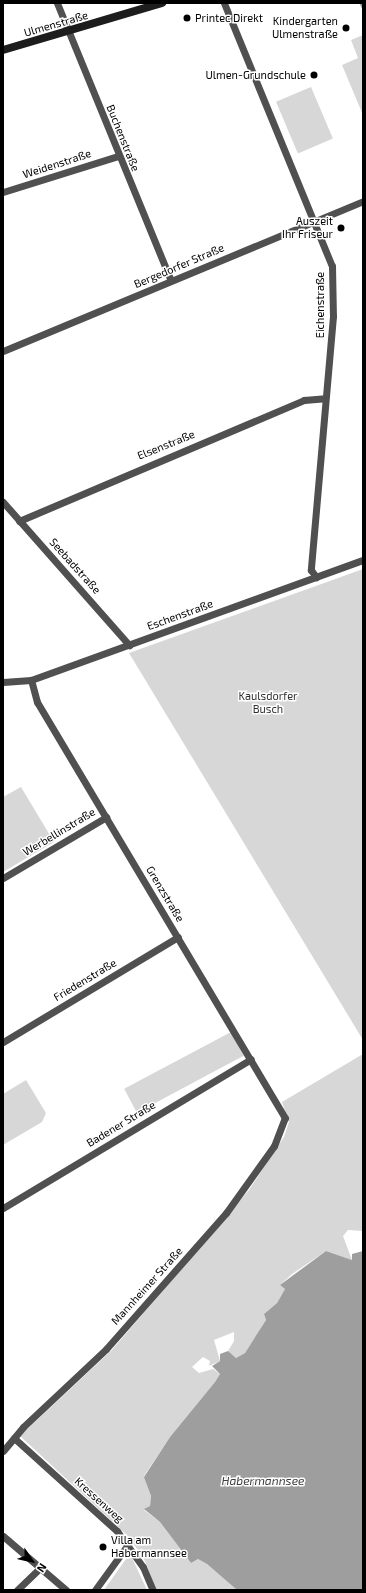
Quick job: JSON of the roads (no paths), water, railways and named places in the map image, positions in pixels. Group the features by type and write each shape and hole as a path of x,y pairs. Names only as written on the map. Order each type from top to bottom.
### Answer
{"street":[{"name":"Buchenstraße","path":"57,3 118,156 171,281"},
{"name":"Ulmenstraße","path":"3,50 69,32 162,3"},
{"name":"Eichenstraße","path":"224,3 332,266 334,287 311,570 316,577"},
{"name":"Weidenstraße","path":"3,192 118,156"},
{"name":"Bergedorfer Straße","path":"3,351 363,201"},
{"name":"Elsenstraße","path":"19,521 304,400 325,398"},
{"name":"Seebadstraße","path":"3,502 129,645"},
{"name":"Eschenstraße","path":"3,682 31,680 363,560"},
{"name":"Grenzstraße","path":"31,680 37,702 285,1118"},
{"name":"Werbellinstraße","path":"3,878 106,817"},
{"name":"Friedenstraße","path":"3,1042 178,937"},
{"name":"Badener Straße","path":"3,1208 251,1059"},
{"name":"Mannheimer Straße","path":"4,1449 106,1349 226,1213 274,1146 285,1118"},
{"name":"Kressenweg","path":"14,1438 129,1544 153,1590"},
{"path":"3,1536 39,1569 66,1590"},
{"path":"94,1590 129,1544"},
{"path":"17,1590 39,1569"}],"water":[{"name":"Habermannsee","path":"326,1251 352,1260 352,1254 363,1251 363,1590 237,1590 207,1564 198,1559 191,1563 160,1522 144,1509 150,1506 151,1496 144,1477 170,1437 220,1374 212,1366 220,1361 220,1354 228,1351 236,1358 245,1353 266,1320 264,1314 277,1303 285,1289 280,1285"}],"waterway":[{"path":"361,3 363,7"}],"place":[{"name":"Printec Direkt","path":"187,18"},
{"name":"Kindergarten Ulmenstraße","path":"346,28"},
{"name":"Ulmen-Grundschule","path":"314,75"},
{"name":"Auszeit Ihr Friseur","path":"341,228"},
{"name":"Villa am Habermannsee","path":"103,1547"}],"park label":[{"name":"Kaulsdorfer Busch","path":"268,703"}]}
